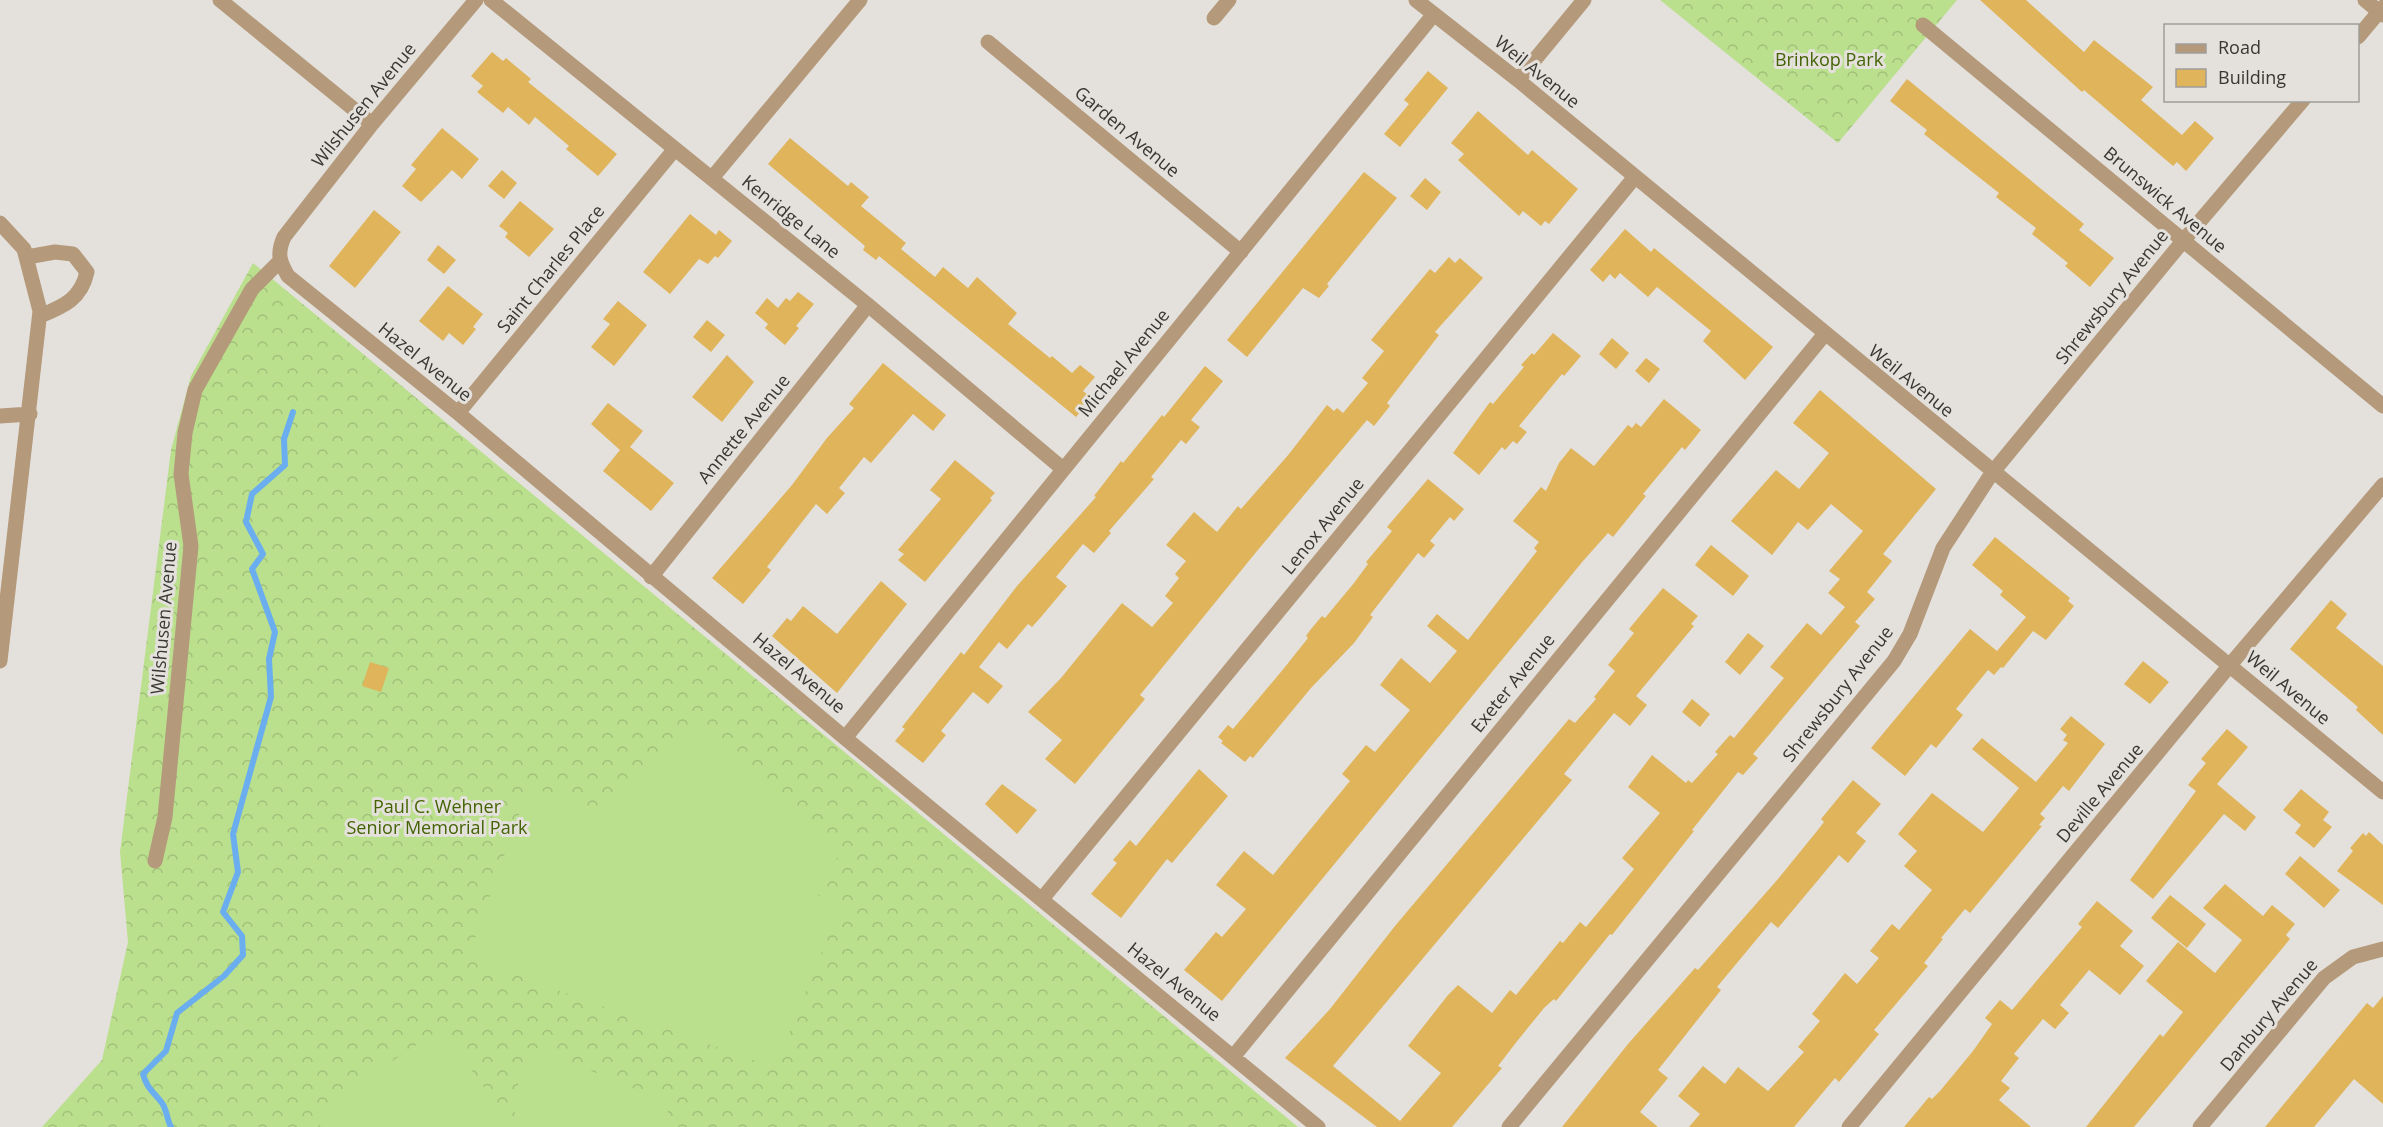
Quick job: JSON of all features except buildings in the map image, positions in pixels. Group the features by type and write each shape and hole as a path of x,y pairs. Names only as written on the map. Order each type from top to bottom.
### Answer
{"street":[{"path":"220,0 372,124"},
{"name":"Wilshusen Avenue","path":"155,861 165,817 191,546 181,474 185,433 195,390 252,289 279,261 279,249 284,237 372,124 476,0"},
{"name":"Kenridge Lane","path":"491,0 868,305 1063,469"},
{"path":"712,178 860,0"},
{"path":"1214,18 1230,0"},
{"name":"Weil Avenue","path":"1416,0 1518,80 1992,473 2383,792"},
{"path":"1518,80 1584,0"},
{"path":"2359,36 2382,11 2365,0"},
{"name":"Michael Avenue","path":"845,738 1434,14"},
{"name":"Brunswick Avenue","path":"1923,25 2383,406"},
{"name":"Garden Avenue","path":"988,42 1241,252"},
{"name":"Shrewsbury Avenue","path":"1509,1127 1894,661 1910,634 1944,548 1992,473 2183,241 2301,102"},
{"name":"Saint Charles Place","path":"458,413 674,150"},
{"name":"Lenox Avenue","path":"1042,899 1634,178"},
{"path":"0,223 24,249 34,279 40,315 0,661"},
{"path":"27,257 55,252 73,254 87,272 80,293 61,308 40,315"},
{"name":"Hazel Avenue","path":"279,261 288,276 458,413 651,577 1318,1127"},
{"name":"Annette Avenue","path":"651,577 868,305"},
{"name":"Exeter Avenue","path":"1233,1057 1824,334"},
{"path":"0,416 30,414"},
{"name":"Deville Avenue","path":"1849,1127 2230,665 2383,485"},
{"name":"Danbury Avenue","path":"2200,1127 2324,978 2353,957 2383,948"}],"green space":[{"name":"Brinkop Park","path":"1660,0 1957,0 1838,143"},
{"name":"Paul C. Wehner Senior Memorial Park","path":"253,263 1298,1127 42,1127 102,1060 128,942 120,852 171,450 191,376"},
{"path":"696,725 838,857 807,891 841,904 775,1068 468,958 529,786 602,813"},
{"path":"442,1028 512,1127 321,1127 312,1114"},
{"path":"534,1047 671,1104 661,1127 514,1127 516,1089"}],"waterway":[{"path":"171,1127 164,1106 149,1087 143,1074 166,1051 177,1013 224,976 243,955 242,936 223,912 238,872 233,834 271,697 269,659 275,632 252,569 263,554 246,522 252,494 285,465 284,439 293,412"}]}
